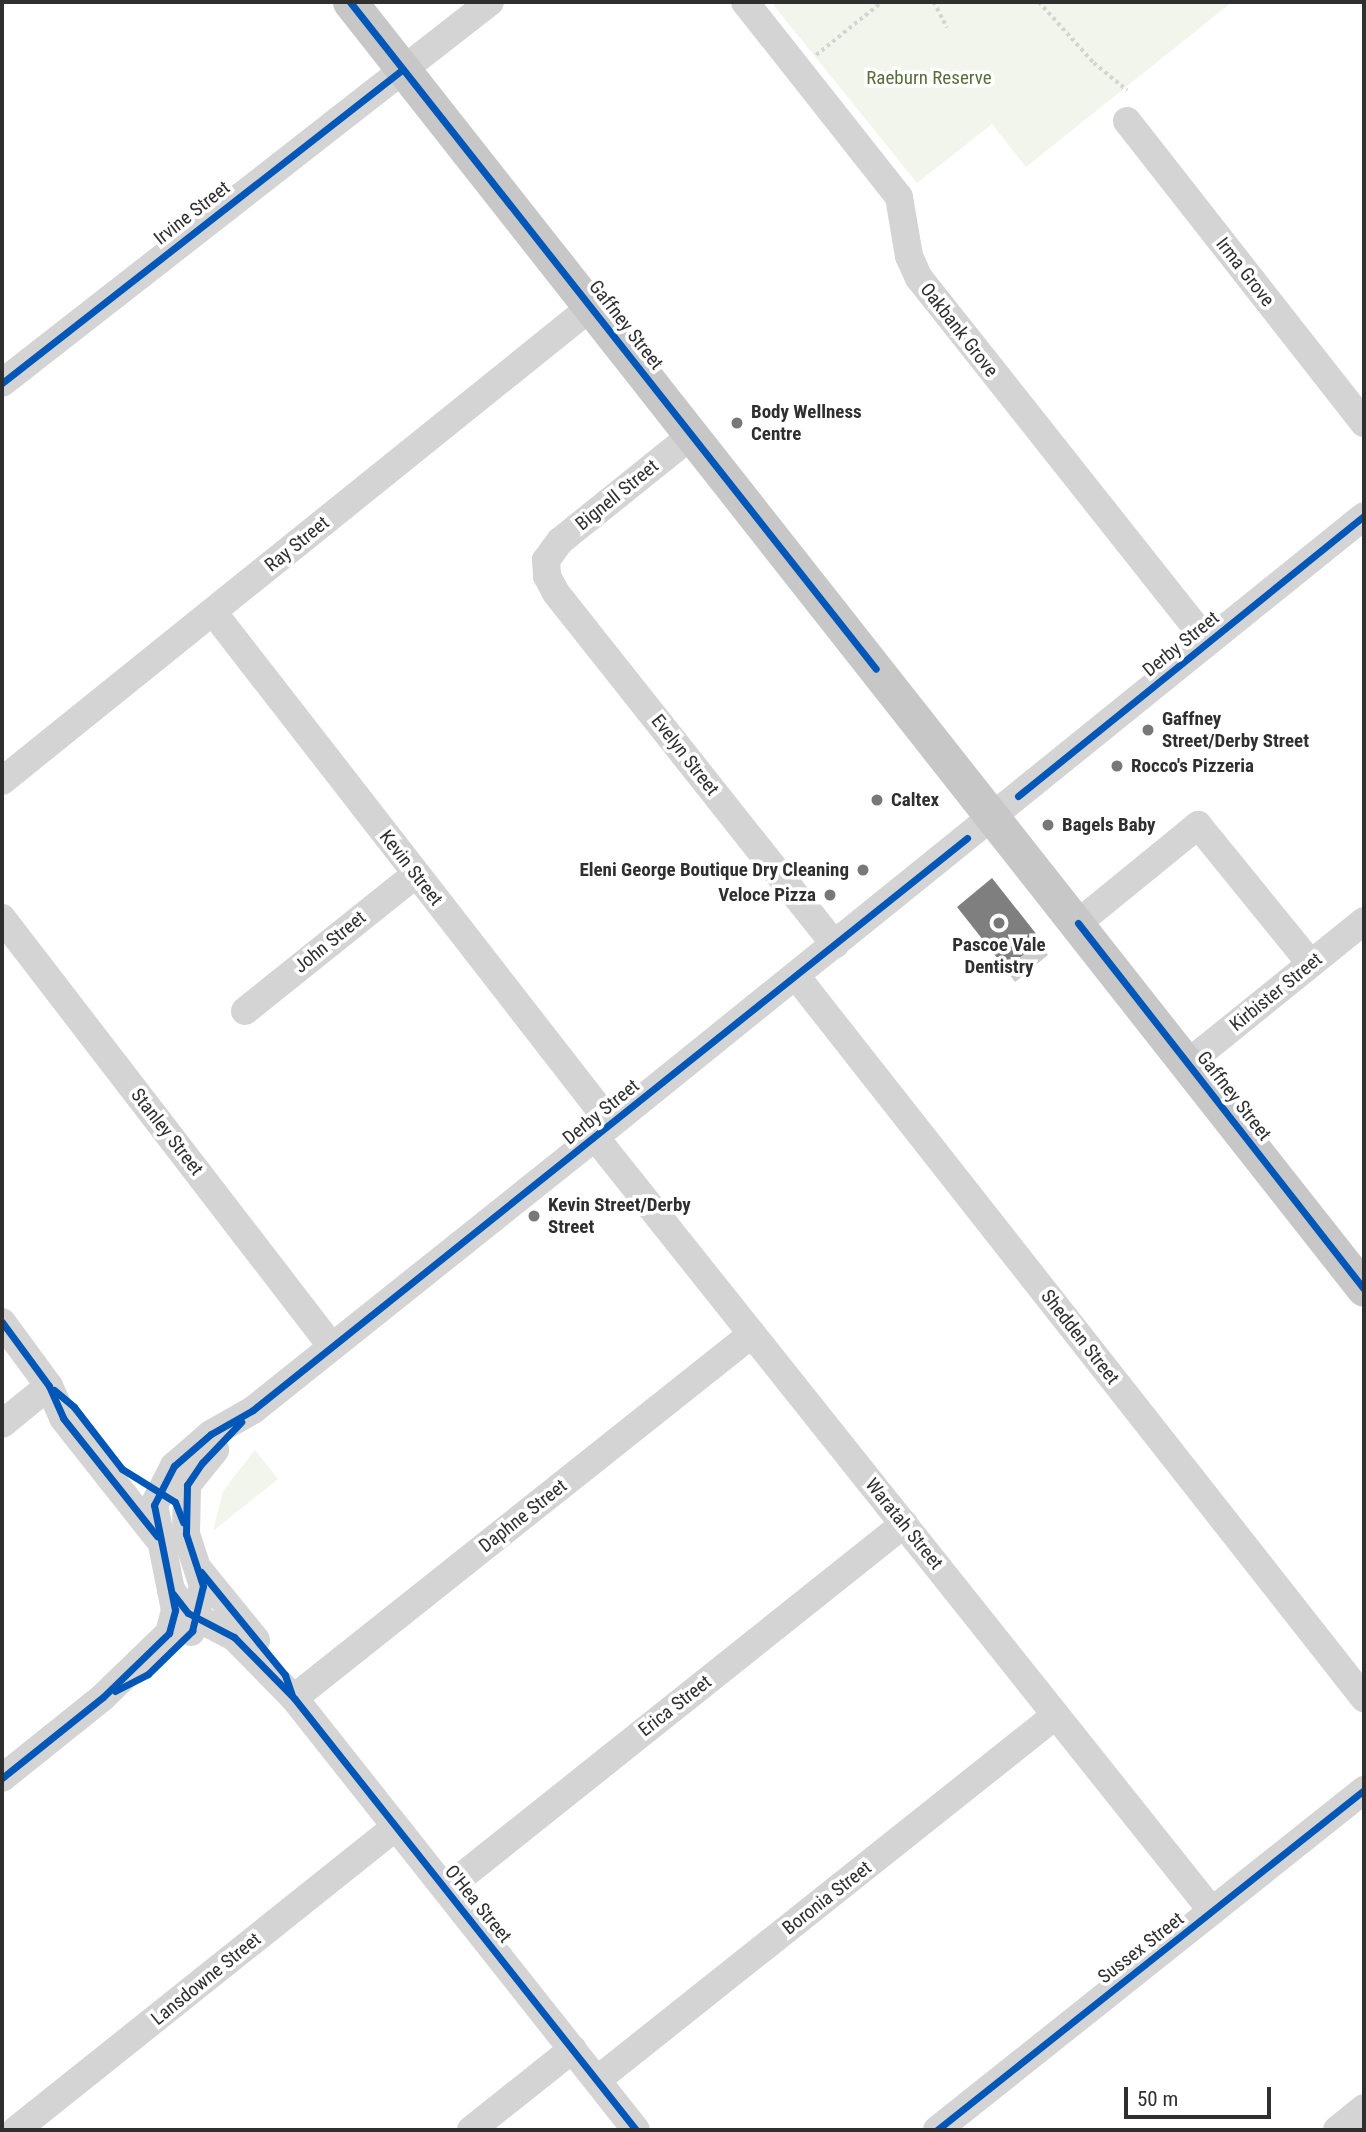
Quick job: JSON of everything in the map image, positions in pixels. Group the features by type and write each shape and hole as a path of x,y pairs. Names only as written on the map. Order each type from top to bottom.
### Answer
{"main road":[{"name":"Gaffney Street","path":"350,2 1364,1289"}],"street":[{"name":"Irvine Street","path":"2,383 490,2"},
{"name":"Oakbank Grove","path":"745,2 899,197 909,256 919,278 1207,642"},
{"name":"Irma Grove","path":"1127,121 1364,423"},
{"name":"Ray Street","path":"2,781 592,307"},
{"name":"Bignell Street","path":"547,560 560,541 692,435"},
{"name":"Derby Street","path":"158,1492 187,1454 253,1410 835,945 1364,516"},
{"name":"Evelyn Street","path":"547,560 547,576 556,593 835,945"},
{"name":"Kevin Street","path":"213,612 416,874 603,1130"},
{"path":"1078,923 1198,825 1311,964"},
{"name":"John Street","path":"245,1011 416,874"},
{"name":"Stanley Street","path":"2,918 331,1347"},
{"name":"Kirbister Street","path":"1188,1063 1364,921"},
{"name":"Shedden Street","path":"796,976 1364,1698"},
{"name":"Waratah Street","path":"603,1130 752,1334 1212,1912"},
{"path":"2,1322 49,1386 63,1418 174,1538"},
{"name":"Daphne Street","path":"294,1698 752,1334"},
{"path":"2,1424 49,1386"},
{"path":"2,1778 103,1698 169,1633 175,1610 171,1590 175,1502 122,1469 74,1407 49,1386"},
{"name":"Derby Street","path":"200,1571 174,1538 192,1474 253,1410"},
{"name":"Erica Street","path":"446,1889 904,1524"},
{"path":"103,1698 148,1674 179,1647 198,1619 203,1586 200,1571"},
{"name":"O'Hea Street","path":"200,1571 285,1675 294,1698"},
{"name":"O'Hea Street","path":"171,1590 183,1608 198,1619 234,1637 294,1698 636,2130"},
{"name":"Boronia Street","path":"597,2080 1056,1716"},
{"name":"Sussex Street","path":"937,2130 1364,1790"},
{"name":"Lansdowne Street","path":"16,2130 396,1827"},
{"path":"471,2130 573,2049"},
{"path":"1337,2130 1364,2108"}],"path":[{"path":"814,57 882,2"},
{"path":"934,2 947,28"},
{"path":"1039,2 1094,63 1127,90"}],"green space":[{"name":"Raeburn Reserve","path":"771,2 1232,2 1026,167 992,124 917,183"},
{"path":"255,1450 278,1479 213,1531 223,1491"}],"building":[{"name":"Pascoe Vale Dentistry","path":"992,878 1041,940 1006,969 957,907"}],"cycle path":[{"path":"350,2 876,669"},
{"path":"2,383 403,69"},
{"path":"1018,796 1364,516"},
{"path":"2,1778 103,1697 169,1633 175,1610 154,1505 174,1466 211,1434 253,1410 967,838"},
{"path":"1078,923 1364,1289"},
{"path":"2,1322 49,1386 63,1418 157,1536"},
{"path":"54,1390 74,1407 122,1469 175,1502 183,1522"},
{"path":"115,1691 148,1674 192,1631 203,1586 186,1534 187,1485 202,1463 241,1422"},
{"path":"201,1572 285,1675 292,1695"},
{"path":"173,1594 188,1613 234,1637 294,1698 636,2130"},
{"path":"937,2130 1364,1790"}],"place":[{"name":"Body Wellness Centre","path":"737,423"},
{"name":"Gaffney Street/Derby Street","path":"1148,730"},
{"name":"Rocco's Pizzeria","path":"1117,766"},
{"name":"Caltex","path":"877,800"},
{"name":"Bagels Baby","path":"1048,825"},
{"name":"Eleni George Boutique Dry Cleaning","path":"863,870"},
{"name":"Veloce Pizza","path":"830,895"},
{"name":"Pascoe Vale Dentistry","path":"999,923"},
{"name":"Kevin Street/Derby Street","path":"534,1216"}]}
